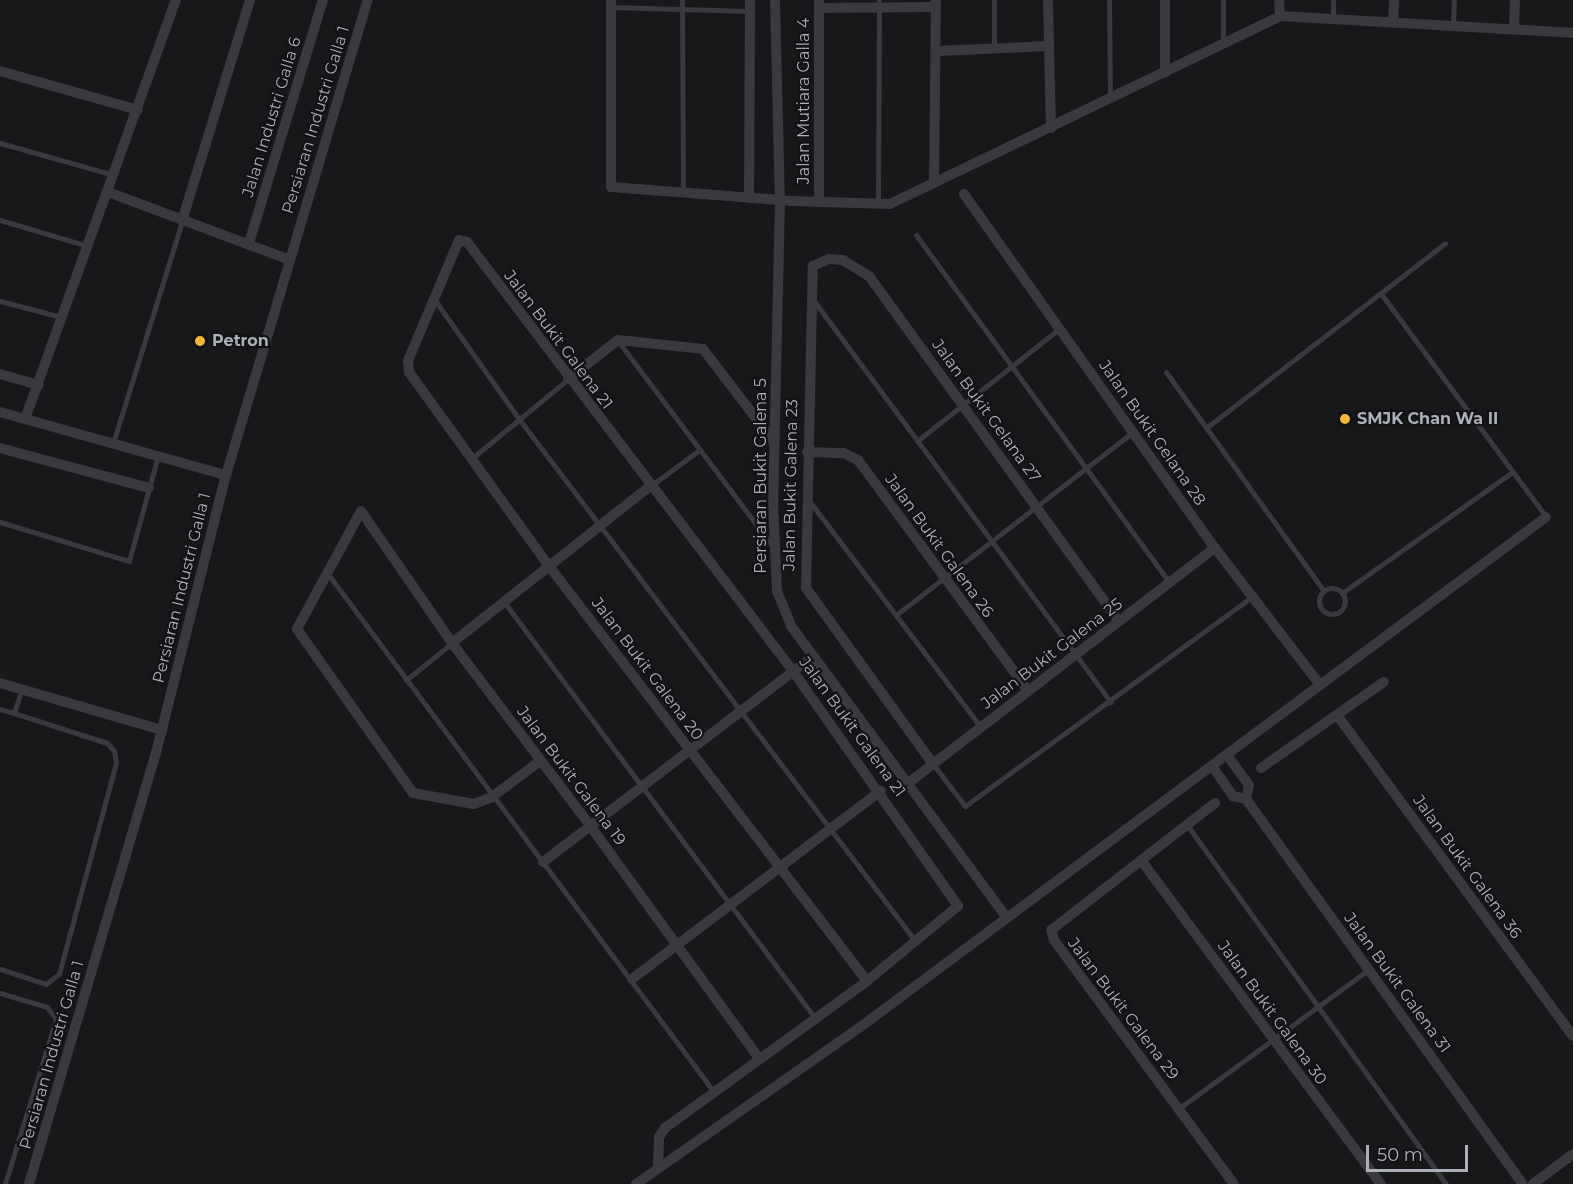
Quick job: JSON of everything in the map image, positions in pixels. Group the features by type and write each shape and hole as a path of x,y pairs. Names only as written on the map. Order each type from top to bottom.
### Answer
{"street":[{"path":"25,419 115,176 176,0"},
{"path":"182,221 250,0"},
{"name":"Jalan Industri Galla 6","path":"249,243 323,0"},
{"name":"Persiaran Industri Galla 1","path":"29,1184 162,729 226,475 368,0"},
{"name":"Persiaran Bukit Galena 5","path":"775,0 780,200 774,442 777,591 791,626 1005,915"},
{"path":"1048,0 1051,128"},
{"path":"1165,0 1165,72"},
{"path":"1279,0 1280,16"},
{"path":"1392,22 1394,0"},
{"path":"1514,29 1515,0"},
{"path":"819,4 936,3 934,183"},
{"path":"610,4 611,187 819,202 890,204 1280,16 1573,33"},
{"name":"Jalan Mutiara Galla 4","path":"819,4 819,202"},
{"path":"749,198 750,5"},
{"path":"936,51 1049,46"},
{"path":"0,71 138,110"},
{"path":"108,192 290,260"},
{"name":"Jalan Bukit Gelana 28","path":"964,195 1215,548 1320,685"},
{"name":"Jalan Bukit Galena 21","path":"433,297 457,244 466,242 567,380 793,671 881,791 958,906 867,981 660,1132 658,1168"},
{"name":"Jalan Bukit Gelana 27","path":"810,273 819,262 829,259 857,266 962,402 1119,621"},
{"name":"Jalan Bukit Galena 23","path":"810,273 804,577 812,601 933,764"},
{"name":"Jalan Bukit Galena 20","path":"433,297 408,361 409,372 470,460 549,566 778,868 867,981"},
{"path":"567,380 618,340 704,348 774,442"},
{"path":"0,374 38,385"},
{"path":"0,412 226,475"},
{"path":"0,448 149,488"},
{"name":"Jalan Bukit Galena 26","path":"807,452 854,457 1028,691"},
{"path":"452,643 650,486"},
{"name":"Jalan Bukit Galena 19","path":"327,573 361,511 452,643 591,827 759,1058"},
{"path":"636,1184 860,1028 1005,915 1227,755 1546,517"},
{"name":"Jalan Bukit Galena 25","path":"907,784 1215,548"},
{"path":"327,573 297,629 413,794 474,804 492,797 540,761"},
{"path":"543,862 645,788 813,656"},
{"path":"1261,768 1384,682"},
{"path":"0,683 162,729"},
{"name":"Jalan Bukit Galena 36","path":"1337,715 1573,1036"},
{"name":"Jalan Bukit Galena 31","path":"1227,755 1248,785 1246,799"},
{"name":"Jalan Bukit Galena 31","path":"1212,766 1233,796 1246,799 1523,1184"},
{"path":"632,979 675,944 881,791"},
{"name":"Jalan Bukit Galena 29","path":"1215,803 1052,930 1053,940 1234,1184"},
{"name":"Jalan Bukit Galena 30","path":"1141,860 1381,1184"},
{"path":"1533,1184 1573,1154"}],"lane":[{"path":"682,0 683,192"},
{"path":"994,0 994,48"},
{"path":"1109,0 1110,99"},
{"path":"1223,0 1223,44"},
{"path":"1333,0 1333,19"},
{"path":"1454,0 1454,25"},
{"path":"878,203 879,3"},
{"path":"610,4 682,10 750,5"},
{"path":"0,143 115,176"},
{"path":"0,220 89,246"},
{"path":"113,444 182,221"},
{"path":"916,236 1170,583"},
{"path":"1206,428 1382,295 1445,243"},
{"path":"809,295 1111,702"},
{"path":"1382,295 1546,517"},
{"path":"433,297 519,419 602,525 916,942"},
{"path":"0,301 63,317"},
{"path":"917,441 962,402 1059,329"},
{"path":"618,340 698,451 776,551"},
{"path":"1166,372 1324,591"},
{"path":"470,460 567,380"},
{"path":"896,615 1133,432"},
{"path":"650,486 698,451"},
{"path":"0,522 129,561 158,456"},
{"path":"1342,593 1512,472"},
{"path":"805,496 981,727"},
{"path":"327,573 492,797 632,979 714,1092"},
{"path":"1324,591 1333,588 1342,593"},
{"path":"1324,591 1319,604 1330,614 1343,607 1342,593"},
{"path":"933,764 964,806 1111,702 1252,597"},
{"path":"504,602 815,1018"},
{"path":"406,680 452,643"},
{"path":"14,712 22,689"},
{"path":"0,709 107,743 114,751 116,763 59,974 46,984 0,969"},
{"path":"1187,825 1320,1005 1446,1184"},
{"path":"1178,1109 1368,970"},
{"path":"0,993 47,1006 56,1019 5,1184"}],"place":[{"name":"Petron","path":"200,341"},
{"name":"SMJK Chan Wa II","path":"1345,419"}]}
